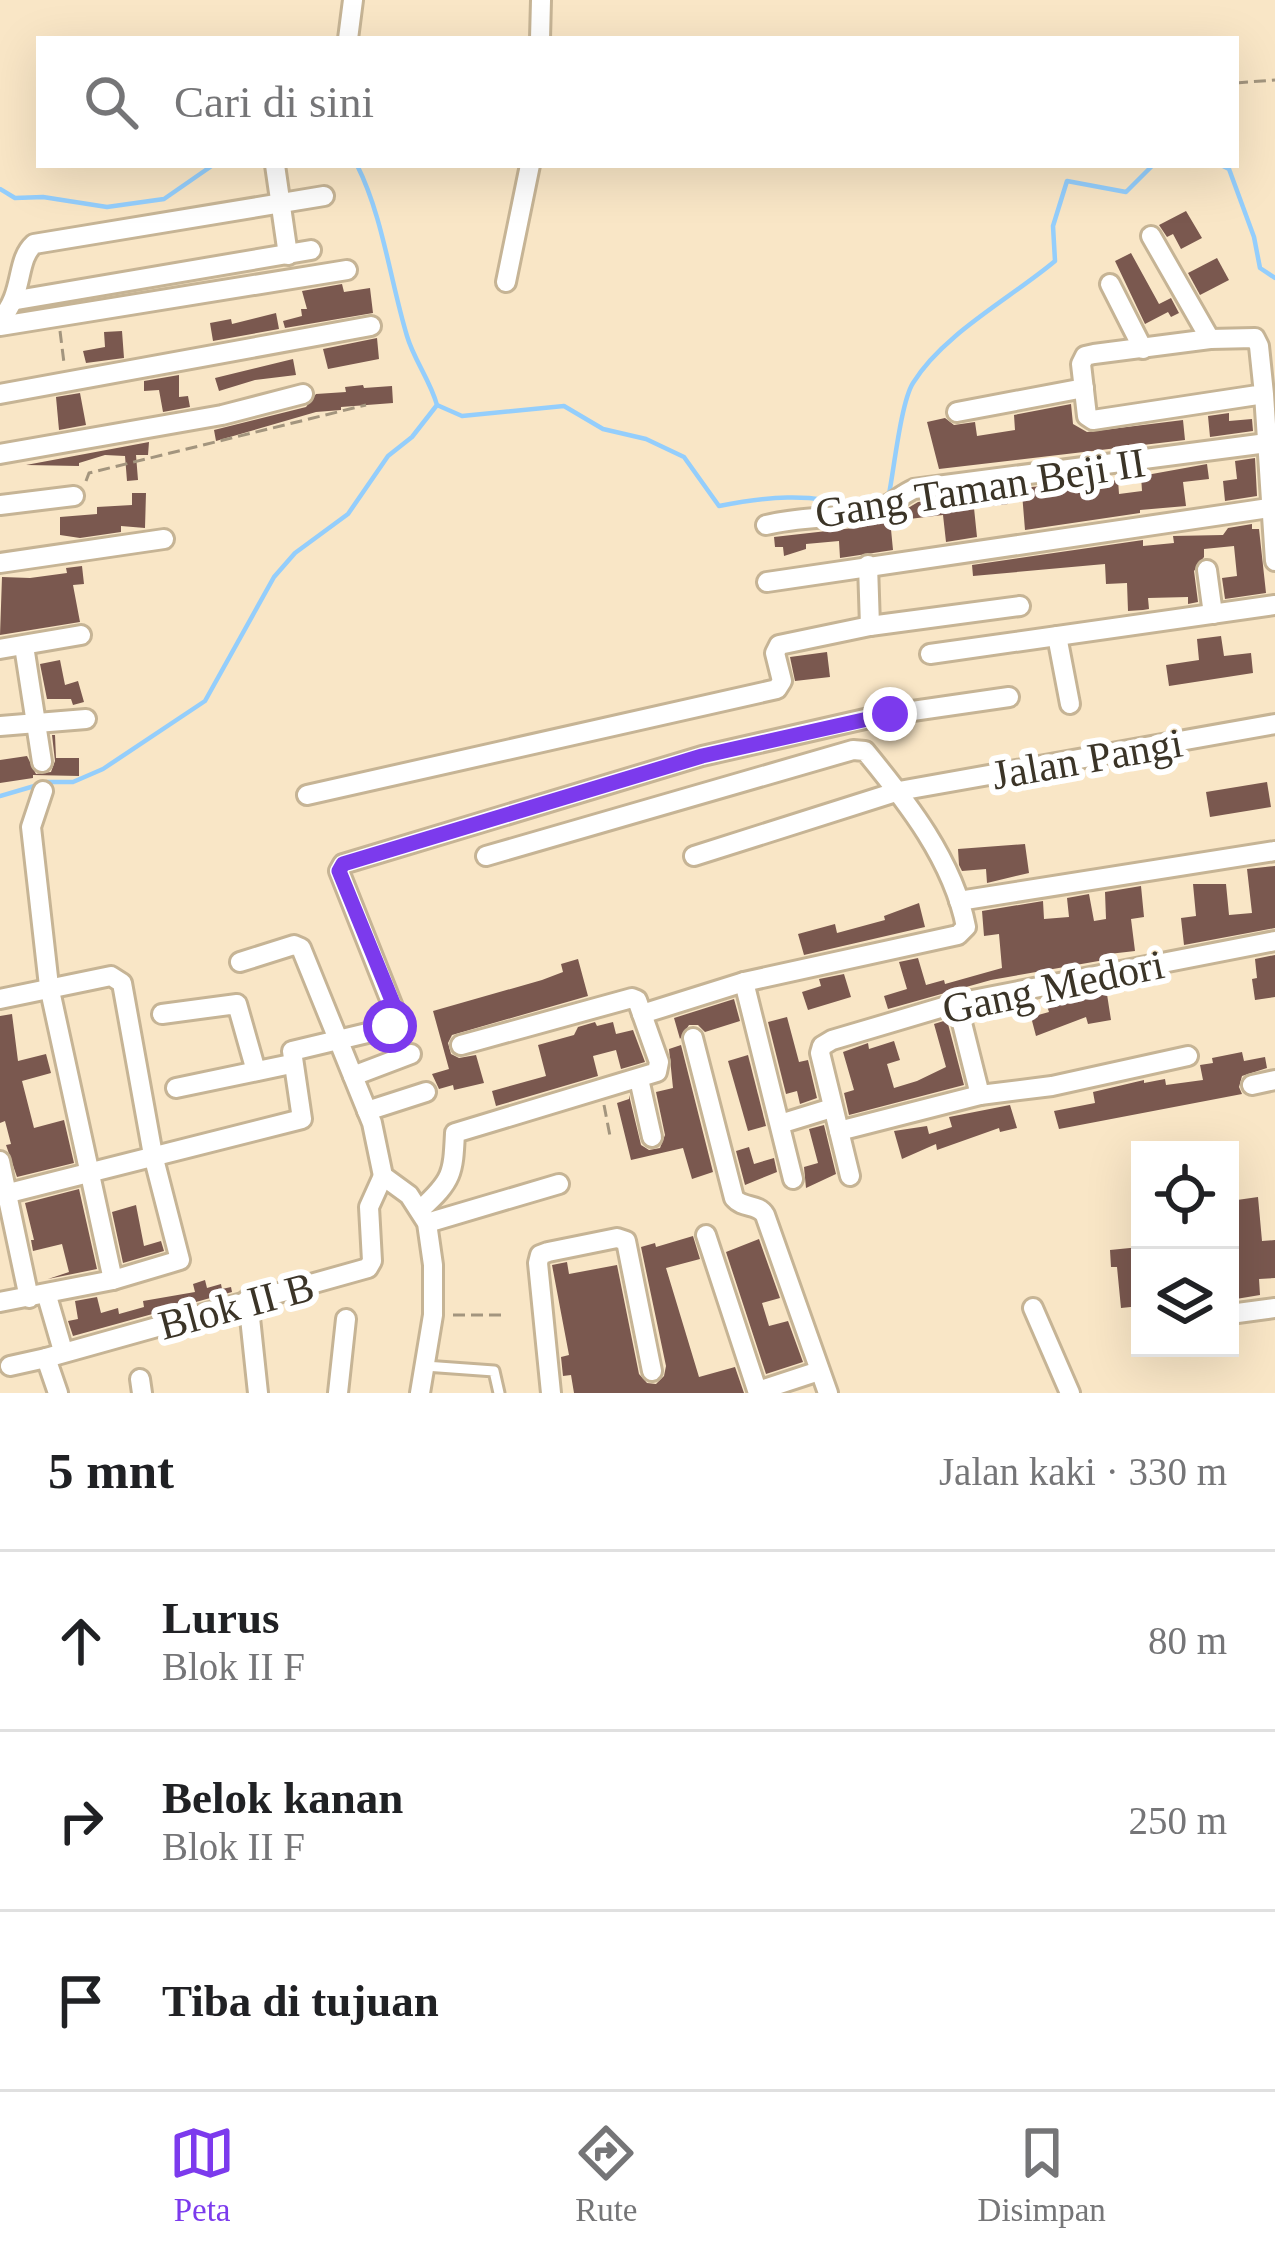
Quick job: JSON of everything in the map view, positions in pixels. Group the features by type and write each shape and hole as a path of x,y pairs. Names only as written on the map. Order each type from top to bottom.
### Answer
{"street":[{"path":"349,36 353,0"},
{"path":"539,36 541,0"},
{"path":"275,168 289,255"},
{"path":"506,282 529,168"},
{"path":"0,323 17,299 25,252 34,244 324,196"},
{"path":"1151,236 1210,339"},
{"path":"17,299 311,250"},
{"path":"0,323 59,318 347,270"},
{"path":"1110,284 1143,349"},
{"path":"0,394 370,326"},
{"name":"Gang Taman Beji II","path":"957,412 1084,388 1081,368 1085,356 1210,339 1255,338 1264,394 1275,561"},
{"path":"1084,388 1087,416 1093,420 1264,394"},
{"path":"0,454 222,415 303,394"},
{"name":"Gang Taman Beji II","path":"766,525 870,512 893,505 914,489 1267,443"},
{"path":"0,505 74,496"},
{"path":"767,582 1269,508"},
{"path":"0,563 164,539"},
{"path":"868,565 869,626"},
{"path":"1208,570 1213,614"},
{"path":"930,654 1275,605"},
{"path":"307,795 777,689 782,681 775,653 779,645 869,626 1020,607"},
{"path":"0,649 81,635"},
{"path":"1057,636 1070,704"},
{"path":"24,646 42,762"},
{"path":"9,1193 302,1119 292,1051 384,1029 397,1017 339,871 343,864 702,756 878,716 1009,697"},
{"path":"0,726 86,719"},
{"name":"Jalan Pangi","path":"694,856 899,791 1275,724"},
{"path":"486,856 853,750 865,752 923,828 959,901 966,926 958,935 744,982 643,1014"},
{"path":"44,791 31,826 49,986 113,1280"},
{"path":"959,901 1275,851"},
{"name":"Gang Medori","path":"832,1108 820,1053 832,1040 957,1003 1275,941"},
{"path":"240,962 297,945 367,1111 383,1176 409,1195 424,1216 433,1265 433,1315 421,1393"},
{"path":"0,999 49,986 111,976 120,979 178,1262 0,1302"},
{"path":"744,982 793,1179"},
{"path":"424,1216 450,1178 455,1133 639,1079 654,1074 659,1066 643,1014 632,998 461,1045"},
{"path":"957,1003 980,1095"},
{"path":"162,1014 237,1004 256,1071"},
{"path":"693,1038 734,1198 763,1211 828,1393"},
{"path":"353,1076 411,1054"},
{"path":"839,1131 980,1095 1187,1056"},
{"path":"176,1088 291,1064"},
{"path":"639,1079 652,1137"},
{"path":"1252,1085 1275,1080"},
{"path":"367,1111 426,1092"},
{"path":"780,1124 832,1108 850,1176"},
{"path":"0,1161 54,1355 58,1393"},
{"name":"Blok II B","path":"10,1366 368,1268 372,1261 369,1202 383,1176"},
{"path":"424,1216 560,1184"},
{"path":"706,1235 758,1392 819,1371"},
{"path":"551,1393 538,1262 548,1252 617,1238 626,1241 652,1371"},
{"path":"248,1299 258,1393"},
{"path":"1033,1308 1070,1393"},
{"path":"1239,1313 1275,1308"},
{"path":"338,1393 346,1319"}],"lane":[{"path":"425,1366 494,1371 499,1393"}],"path":[{"path":"1239,83 1275,80"},
{"path":"59,318 67,382"},
{"path":"74,496 81,492 89,472 365,405"},
{"path":"600,1091 610,1136"},
{"path":"433,1315 503,1315"}],"building":[{"path":"1186,211 1202,238 1181,249 1173,234 1167,237 1159,225"},
{"path":"1131,253 1159,304 1171,298 1179,313 1171,317 1168,312 1145,324 1115,261"},
{"path":"1217,258 1229,280 1200,295 1188,273"},
{"path":"342,284 344,292 370,288 373,313 285,328 283,321 302,316 301,309 307,309 302,291"},
{"path":"276,313 279,329 213,341 210,323 231,319 232,324"},
{"path":"122,331 124,358 86,363 83,351 105,347 104,332"},
{"path":"377,338 379,359 328,369 323,349"},
{"path":"293,359 296,375 219,391 215,378"},
{"path":"179,375 179,397 188,396 190,407 163,412 159,390 144,391 144,381"},
{"path":"392,386 393,403 316,412 216,441 214,430 306,407 316,394 346,392 345,387"},
{"path":"80,393 86,425 59,430 56,397"},
{"path":"1071,404 1073,424 1087,432 1183,420 1185,440 939,469 927,422 945,418 954,425 975,422 977,436 1015,430 1014,415"},
{"path":"1229,413 1229,421 1252,419 1253,431 1210,437 1208,416"},
{"path":"149,442 148,455 136,455 138,480 127,481 125,456 105,455 79,466 26,465"},
{"path":"1255,458 1257,496 1225,501 1223,481 1237,479 1235,461"},
{"path":"1207,464 1209,479 1183,482 1186,506 1025,530 1022,493 1031,492 1031,487 1118,480 1119,494 1142,491 1141,476"},
{"path":"1007,490 1008,504 974,508 977,537 946,542 943,515 909,519 908,508 918,502"},
{"path":"132,493 146,493 145,528 121,526 121,532 80,538 60,535 60,517 97,514 97,507 132,505"},
{"path":"890,519 893,550 840,558 839,541 806,544 806,549 784,556 783,547 775,547 774,537 862,527"},
{"path":"1252,524 1252,529 1259,529 1266,593 1225,599 1222,578 1237,576 1234,546 1204,549 1194,571 1198,602 1188,604 1188,597 1148,598 1149,609 1143,610 1128,611 1127,583 1106,584 1105,564 973,576 972,565 1143,540 1143,546 1174,543 1173,536 1223,535 1228,528"},
{"path":"82,566 84,584 73,585 80,622 0,635 2,577 67,573 66,568"},
{"path":"1221,636 1224,656 1251,653 1253,673 1169,686 1166,665 1199,660 1197,639"},
{"path":"827,652 830,677 795,681 790,657"},
{"path":"60,660 65,685 78,681 84,702 73,705 71,699 47,699 40,664"},
{"path":"52,735 56,758 79,758 79,776 33,775 0,783 0,760 27,756 36,774 51,772 55,761"},
{"path":"1267,782 1271,807 1210,817 1206,792"},
{"path":"1025,844 1029,873 987,883 986,869 962,871 959,865 958,849"},
{"path":"1275,866 1275,928 1184,945 1181,918 1196,916 1193,884 1226,884 1229,915 1252,913 1247,869"},
{"path":"1141,886 1144,917 1131,919 1135,951 991,980 888,1009 884,996 907,989 899,962 918,958 926,985 1002,968 999,934 984,936 982,911 1043,901 1044,919 1069,917 1067,898 1089,894 1094,921 1106,919 1105,892"},
{"path":"919,903 925,927 804,955 798,934 835,924 837,933 885,920 884,916"},
{"path":"1275,955 1275,997 1255,1000 1255,959"},
{"path":"578,959 588,996 452,1035 451,1054 459,1058 476,1055 484,1083 439,1089 432,1074 449,1069 433,1011 542,980 563,972 561,964"},
{"path":"844,974 851,997 808,1010 802,992 821,986 819,979"},
{"path":"1106,988 1111,1020 1088,1024 1086,1017 1036,1036 1031,1017 1049,1012 1045,1000"},
{"path":"734,999 740,1021 705,1032 698,1025 689,1025 680,1039 674,1018"},
{"path":"12,1014 18,1061 46,1054 51,1073 22,1081 34,1128 64,1120 74,1163 17,1177 6,1145 11,1144 5,1121 0,1123 0,1016"},
{"path":"787,1017 799,1062 808,1060 817,1098 800,1104 797,1091 786,1094 768,1022"},
{"path":"947,1020 964,1085 849,1115 844,1093 854,1090 843,1052 894,1041 900,1060 887,1064 894,1088 917,1081 946,1067 934,1024"},
{"path":"595,1022 597,1026 613,1022 616,1034 633,1030 645,1062 621,1069 616,1050 593,1056 598,1076 496,1106 492,1091 546,1076 538,1045 574,1035 578,1027"},
{"path":"681,1045 713,1172 692,1179 683,1148 631,1160 617,1103 629,1095 641,1145 649,1150 660,1148 665,1135 656,1092 673,1088 669,1049"},
{"path":"1242,1052 1244,1061 1265,1057 1267,1068 1242,1076 1242,1094 1059,1129 1054,1111 1095,1103 1093,1092 1144,1080 1165,1079 1166,1085 1203,1080 1200,1065"},
{"path":"748,1055 766,1126 748,1131 728,1061"},
{"path":"1010,1105 1017,1128 1000,1132 999,1128 937,1150 936,1144 902,1159 894,1131 927,1126 929,1134 952,1127 949,1117"},
{"path":"824,1125 836,1174 806,1188 804,1167 818,1163 809,1129"},
{"path":"749,1147 754,1164 774,1158 777,1172 745,1185 736,1151"},
{"path":"79,1189 97,1269 48,1279 69,1272 62,1244 33,1251 25,1203"},
{"path":"1258,1197 1262,1241 1275,1240 1275,1278 1259,1279 1260,1295 1239,1298 1239,1249 1239,1200"},
{"path":"136,1205 144,1246 161,1241 164,1251 123,1263 112,1212"},
{"path":"693,1236 700,1259 666,1268 699,1377 735,1367 744,1393 574,1393 571,1375 563,1376 561,1357 569,1355 552,1265 567,1262 569,1274 617,1265 639,1374 647,1383 656,1384 666,1366 641,1247"},
{"path":"759,1239 780,1298 762,1303 769,1326 788,1321 803,1362 766,1374 726,1252"},
{"path":"1131,1248 1131,1307 1121,1308 1117,1267 1111,1267 1110,1250"},
{"path":"205,1280 207,1288 221,1284 232,1292 73,1336 68,1321 78,1319 75,1301 97,1297 101,1313 118,1308 119,1314 144,1307 143,1301 195,1292 193,1284"}],"waterway":[{"path":"0,189 15,198 43,197 107,207 164,199 209,168"},
{"path":"358,168 380,227 407,336 437,405 462,416 564,406 603,429 646,439 684,457 719,506 787,497 855,507"},
{"path":"871,503 889,494 905,405 926,365 1055,261 1053,226 1067,181 1126,192 1150,168"},
{"path":"1227,168 1254,237 1260,268 1275,278"},
{"path":"0,796 48,782 73,782 103,769 205,701 274,577 295,553 348,514 388,456 412,437 437,405"}],"route":[{"path":"390,1026 397,1017 395,1008 339,871 343,864 702,756 890,714"}]}
